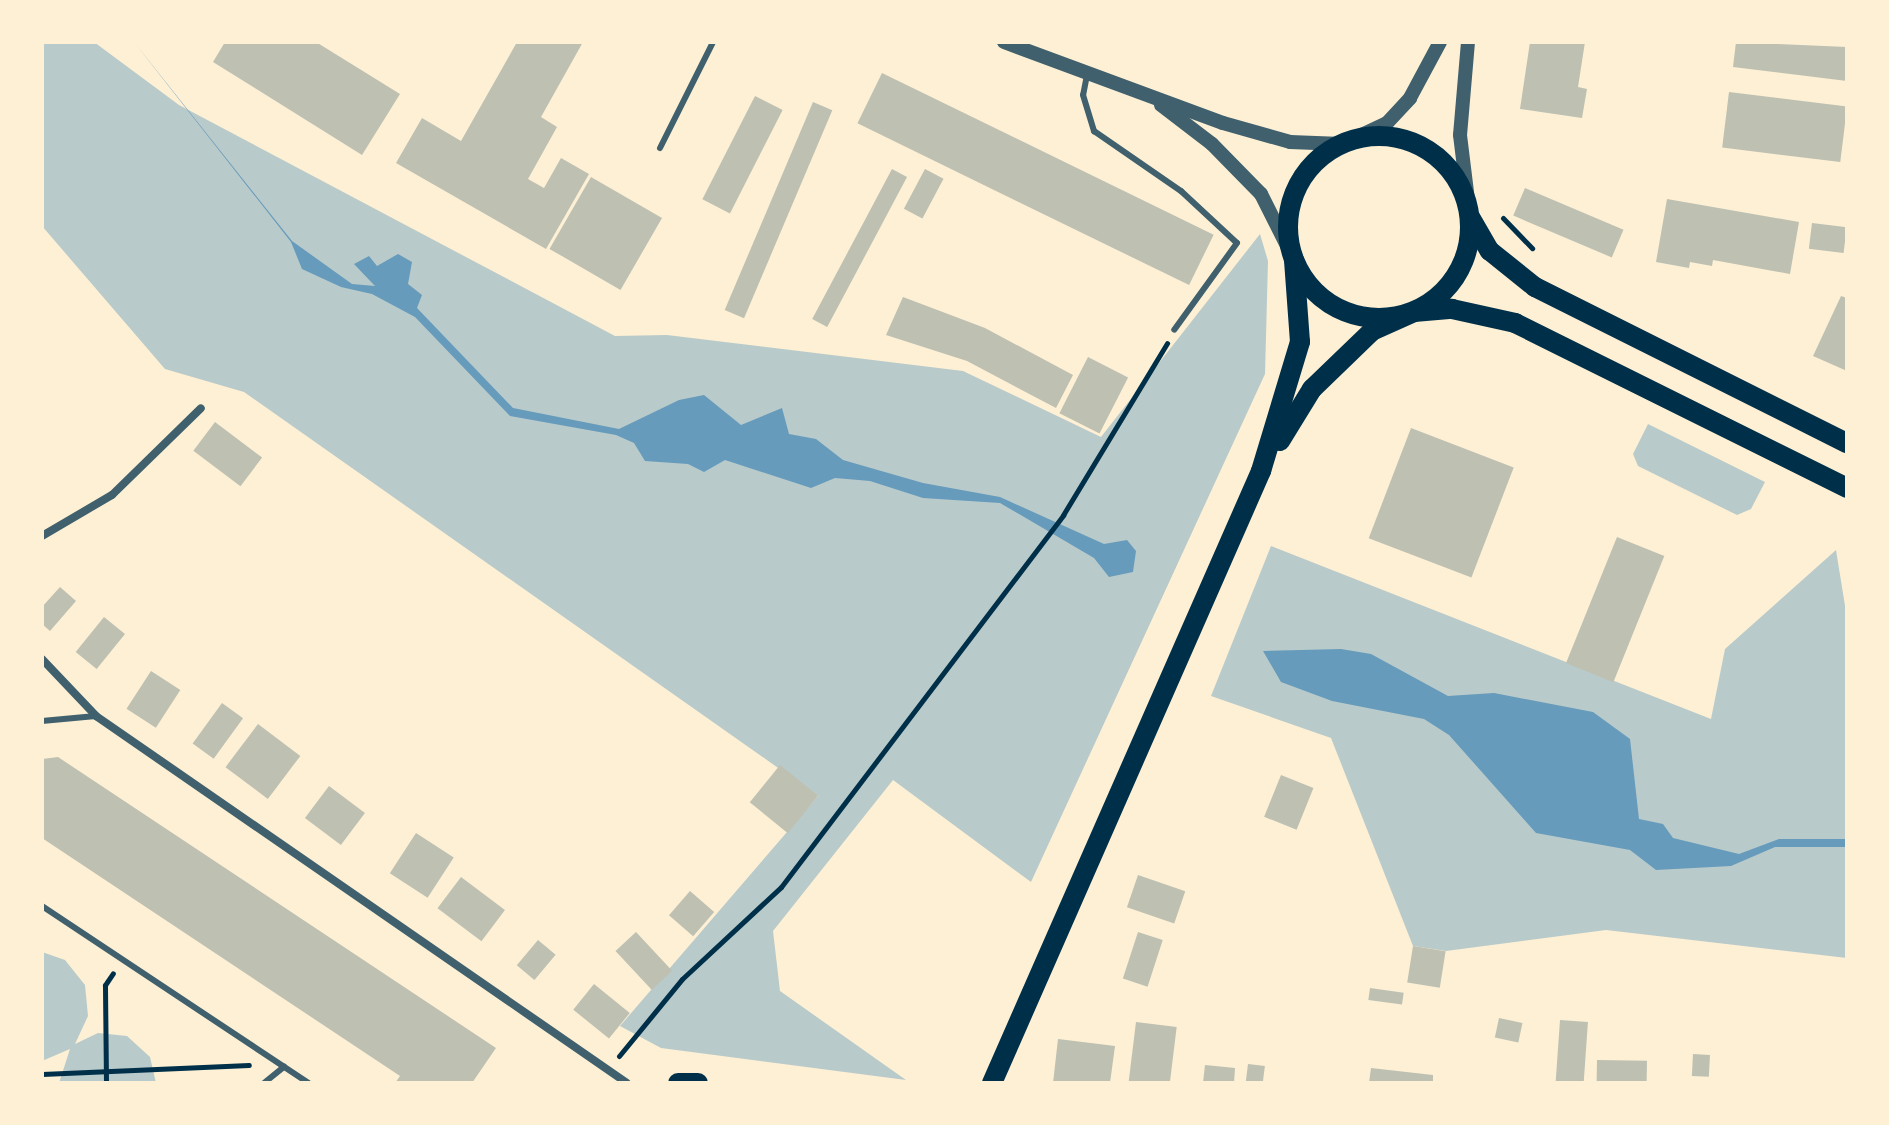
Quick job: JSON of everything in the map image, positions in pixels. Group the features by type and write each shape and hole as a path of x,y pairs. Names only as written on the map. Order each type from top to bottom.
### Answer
{"main road":[{"path":"992,1083 1261,471 1300,342 1294,260 1288,233 1297,188 1314,164 1342,144 1373,136 1421,146 1450,169 1470,217 1490,251 1535,287 1847,443"},
{"path":"1261,471 1312,389 1346,352 1372,331 1439,297 1458,274 1469,247 1470,217"},
{"path":"1294,260 1321,298 1341,311 1377,319 1452,309 1515,323 1847,488"},
{"path":"678,1083 698,1083"}],"street":[{"path":"1004,42 1290,142 1342,144 1387,123 1410,98 1440,42"},
{"path":"1468,42 1460,135 1470,217"},
{"path":"1144,93 1212,144 1261,194 1294,260"},
{"path":"42,536 112,495 201,408"},
{"path":"42,659 96,716 627,1083"}],"lane":[{"path":"660,148 713,42"},
{"path":"1088,71 1083,95 1094,131 1181,191 1237,243 1174,330"},
{"path":"42,721 96,716"},
{"path":"42,906 308,1083"},
{"path":"264,1083 282,1065"}],"path":[{"path":"1495,210 1539,255"},
{"path":"608,1069 682,979 781,887 1063,515 1174,330"},
{"path":"106,1083 105,985 122,959"},
{"path":"42,1074 282,1065"}],"shaded area":[{"path":"42,42 94,42 179,105 615,336 667,335 963,371 1101,437 1260,234 1268,261 1265,374 1031,882 893,780 773,931 780,991 906,1080 661,1048 620,1026 818,796 244,392 165,369 42,226"},
{"path":"1648,424 1765,482 1751,509 1737,515 1638,466 1633,454"},
{"path":"1271,546 1711,719 1725,649 1836,550 1847,618 1847,958 1606,930 1446,951 1413,946 1331,738 1211,696"},
{"path":"42,952 65,960 85,985 88,1016 75,1044 98,1033 127,1036 150,1057 156,1083 59,1083 70,1049 42,1061"}],"water":[{"path":"134,42 292,241 352,284 375,286 354,264 369,256 377,266 398,254 412,262 408,284 422,295 417,308 513,408 619,429 679,400 704,395 741,425 782,408 789,434 816,439 843,460 923,483 1000,497 1104,544 1127,540 1136,551 1133,572 1109,577 1094,558 1000,503 923,498 870,481 835,478 811,488 725,460 704,472 688,464 645,461 634,443 616,435 510,416 415,317 372,294 341,287 302,269 291,242"},
{"path":"1341,649 1371,654 1448,696 1494,693 1593,712 1630,739 1639,819 1663,824 1673,838 1739,854 1779,839 1847,839 1847,847 1775,847 1731,866 1656,870 1630,850 1536,833 1449,735 1424,719 1332,701 1281,682 1263,651"}],"building":[{"path":"225,42 316,42 400,94 362,155 213,62"},
{"path":"517,42 583,42 541,117 557,127 528,179 544,188 561,158 589,174 546,249 396,163 422,118 461,141"},
{"path":"1530,42 1585,42 1578,87 1587,89 1582,118 1520,109"},
{"path":"1736,42 1847,47 1847,81 1733,67"},
{"path":"882,73 1214,235 1189,285 857,123"},
{"path":"1729,92 1847,106 1840,162 1722,148"},
{"path":"755,96 783,110 730,213 702,199"},
{"path":"813,102 832,110 744,318 725,310"},
{"path":"892,169 907,177 827,327 812,319"},
{"path":"925,169 944,179 922,219 904,209"},
{"path":"591,177 662,218 621,290 550,249"},
{"path":"1525,188 1623,230 1612,257 1513,216"},
{"path":"1667,199 1799,222 1790,274 1713,260 1712,266 1690,262 1689,268 1656,262"},
{"path":"1812,223 1847,227 1844,253 1809,249"},
{"path":"1841,296 1847,298 1847,371 1813,356"},
{"path":"903,297 985,328 1073,375 1056,408 967,361 886,335"},
{"path":"1088,357 1128,377 1099,434 1059,413"},
{"path":"215,422 262,458 240,486 193,451"},
{"path":"1411,428 1514,467 1471,578 1369,538"},
{"path":"1617,537 1664,556 1613,682 1566,663"},
{"path":"60,587 76,601 50,631 42,624 42,607"},
{"path":"104,617 125,634 97,669 76,652"},
{"path":"151,671 180,690 156,728 126,709"},
{"path":"222,703 243,718 214,759 193,743"},
{"path":"258,724 300,756 268,799 226,767"},
{"path":"58,757 496,1048 472,1083 395,1083 400,1076 42,838 42,759"},
{"path":"780,765 818,796 788,833 750,802"},
{"path":"1281,775 1313,788 1297,830 1264,817"},
{"path":"329,786 365,813 341,845 305,818"},
{"path":"416,833 454,858 428,898 390,873"},
{"path":"1138,875 1185,891 1174,923 1127,907"},
{"path":"461,877 505,910 481,941 438,908"},
{"path":"690,891 714,912 693,936 669,915"},
{"path":"636,932 672,971 652,990 616,951"},
{"path":"1138,932 1163,940 1148,987 1123,979"},
{"path":"538,940 556,955 534,980 517,965"},
{"path":"1413,946 1446,951 1440,988 1407,983"},
{"path":"594,984 630,1013 609,1039 573,1010"},
{"path":"1370,988 1404,993 1402,1005 1368,1000"},
{"path":"1499,1018 1522,1023 1518,1043 1495,1038"},
{"path":"1560,1020 1588,1022 1584,1083 1556,1083"},
{"path":"1136,1022 1177,1027 1170,1083 1129,1083"},
{"path":"1058,1039 1115,1046 1110,1083 1053,1083"},
{"path":"1693,1054 1710,1055 1709,1077 1692,1076"},
{"path":"1597,1060 1647,1061 1647,1083 1597,1083"},
{"path":"1248,1064 1265,1066 1263,1083 1246,1083"},
{"path":"1205,1065 1235,1068 1234,1083 1203,1083"},
{"path":"1371,1068 1433,1075 1433,1083 1369,1083"}]}
